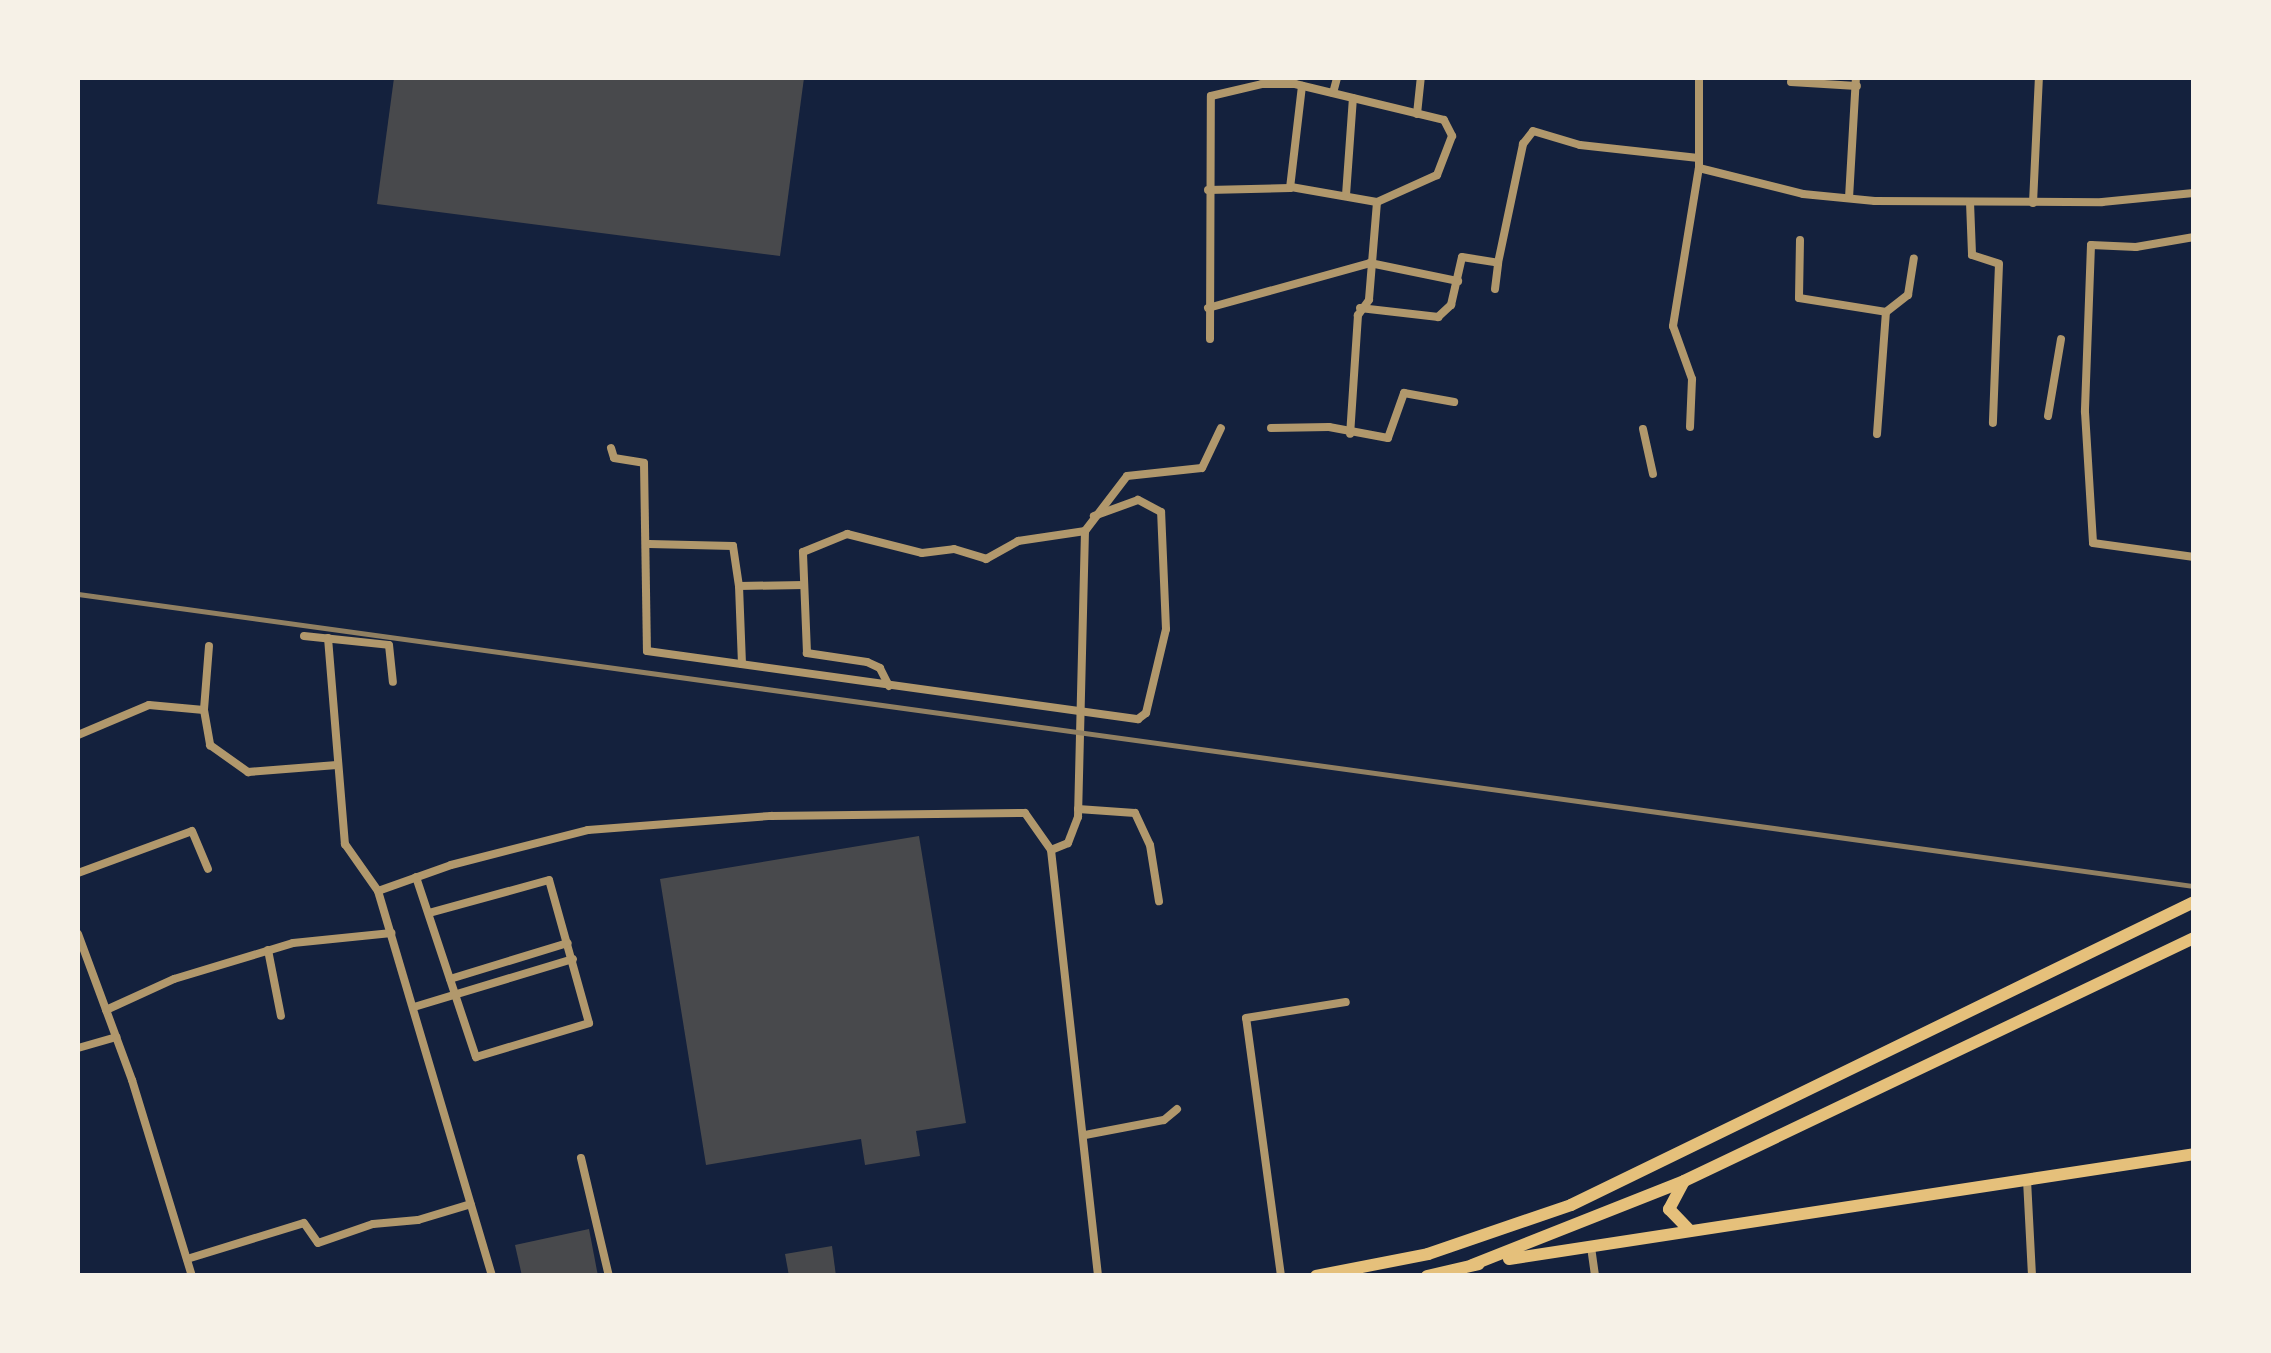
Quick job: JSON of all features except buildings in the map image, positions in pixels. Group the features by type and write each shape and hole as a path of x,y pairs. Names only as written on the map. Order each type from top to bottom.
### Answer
{"highway":[{"path":"1316,1276 1475,1239 1610,1187 2194,902"},
{"path":"1472,1265 1684,1180 2194,938"},
{"path":"1427,1276 1472,1265 2194,1154"},
{"path":"1684,1180 1669,1209 1690,1232"}],"street":[{"path":"1333,93 1337,78"},
{"path":"1417,114 1421,78"},
{"path":"1690,427 1692,379 1673,326 1698,163 1699,78"},
{"path":"2033,203 2039,78"},
{"path":"1291,186 1298,82"},
{"path":"1208,190 1291,186 1377,202 1440,170 1450,126 1298,82 1262,84 1211,96 1208,190 1210,339"},
{"path":"1791,82 1857,82 1850,198"},
{"path":"1346,194 1353,98"},
{"path":"1495,289 1529,133 1698,163 1803,194 2033,203 2194,193"},
{"path":"1350,434 1360,308 1369,300 1377,202"},
{"path":"1970,202 1971,254 1999,264 1994,423"},
{"path":"2194,237 2136,247 2091,245 2085,412 2093,543 2194,557"},
{"path":"1800,240 1798,298 1886,312 1908,295 1914,258"},
{"path":"1360,308 1438,317 1452,305 1462,257 1498,262"},
{"path":"1208,308 1370,263 1458,281"},
{"path":"1877,434 1886,312"},
{"path":"2048,416 2061,338"},
{"path":"1271,428 1322,427 1390,437 1404,393 1454,402"},
{"path":"1051,850 1068,843 1078,809 1081,713 1077,636 1085,531 1127,476 1202,468 1220,428"},
{"path":"1643,429 1653,474"},
{"path":"611,448 614,458 643,461 649,544 646,650 1081,713 1143,717 1166,629 1158,506 1138,500 1094,516"},
{"path":"889,686 880,668 867,662 807,653 803,552 838,536 986,559 1018,541 1085,531"},
{"path":"649,544 733,546 742,664"},
{"path":"739,586 804,585"},
{"path":"304,636 389,645 393,682"},
{"path":"328,638 336,765 346,844 378,892 492,1276"},
{"path":"209,646 204,710 208,742 242,771 336,765"},
{"path":"78,735 149,706 204,710"},
{"path":"1078,809 1135,812 1150,845 1160,900"},
{"path":"378,892 416,877 574,832 770,816 1020,811 1051,850 1098,1276"},
{"path":"78,873 192,831 208,869"},
{"path":"416,877 478,1058 589,1023 546,878 429,913"},
{"path":"106,1010 174,979 268,950 391,932"},
{"path":"78,934 116,1036 192,1276"},
{"path":"450,979 568,943"},
{"path":"268,950 281,1016"},
{"path":"414,1007 573,959"},
{"path":"1281,1276 1246,1018 1346,1002"},
{"path":"78,1048 116,1036"},
{"path":"1085,1134 1164,1120 1177,1109"},
{"path":"581,1158 609,1276"},
{"path":"2026,1180 2032,1276"},
{"path":"187,1259 304,1222 318,1243 471,1204"},
{"path":"1591,1247 1595,1276"}],"railway":[{"path":"78,594 2194,886"}]}
